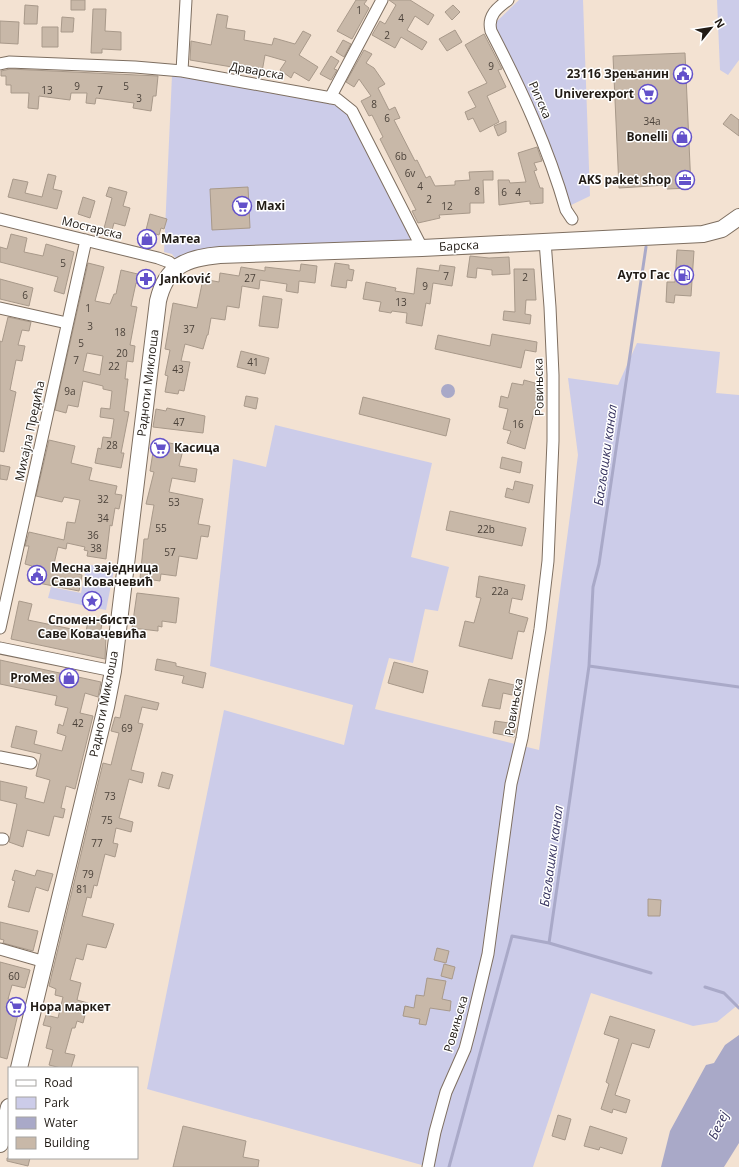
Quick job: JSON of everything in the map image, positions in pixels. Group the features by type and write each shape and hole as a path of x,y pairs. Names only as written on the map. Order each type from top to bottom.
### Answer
{"street":[{"path":"182,71 186,0"},
{"path":"330,98 382,0"},
{"name":"Ритска","path":"508,0 490,18 491,31 530,109 544,144 566,210 572,219"},
{"name":"Дрварска","path":"0,64 9,62 90,65 182,71 330,98 342,102 352,111 422,248"},
{"name":"Барска","path":"176,268 191,260 220,255 422,248 709,233 726,227 739,217"},
{"name":"Мостарска","path":"0,219 158,258 169,262 176,268"},
{"name":"Михајла Предића","path":"0,628 86,240"},
{"name":"Ровињска","path":"428,1167 435,1132 446,1092 465,1049 488,954 511,784 522,738 541,622 548,561 553,441 550,307 545,241"},
{"name":"Радноти Миклоша","path":"19,1067 113,671 158,301 162,285 176,268"},
{"path":"0,308 67,323"},
{"path":"0,648 113,671"},
{"path":"0,756 31,763"},
{"path":"0,949 45,962"},
{"path":"0,1144 8,1111"}],"green space":[{"path":"519,0 583,0 590,196 567,207 494,24"},
{"path":"717,0 739,0 739,60 728,75 720,70"},
{"path":"172,75 325,102 340,107 348,114 414,242 179,263 172,254 164,252"},
{"path":"637,343 720,352 716,393 739,395 739,1004 717,1022 693,1026 591,993 533,1167 429,1167 147,1089 224,710 344,745 353,705 210,666 233,459 266,467 275,425 432,463 411,557 449,567 438,611 425,609 413,663 389,658 375,709 539,750 578,455 568,378 618,385"},
{"path":"87,564 114,570 106,610 48,598 51,587 81,593"}],"water":[{"path":"445,384 451,384 455,388 455,394 451,398 445,398 441,394 441,388"},
{"name":"Бегеј","path":"739,1035 739,1143 724,1167 661,1167 670,1131 706,1065 714,1063 725,1045"}],"building":[{"path":"71,0 85,0 85,10 71,10"},
{"path":"356,0 367,0 364,4 369,8 352,39 337,31"},
{"path":"389,0 410,0 434,15 428,25 415,16 407,30 427,42 422,50 401,37 395,48 372,35 380,21 385,24 396,5"},
{"path":"25,5 38,6 37,24 24,24"},
{"path":"453,5 460,12 452,20 445,12"},
{"path":"93,9 106,9 105,31 121,32 121,50 102,49 102,53 91,53"},
{"path":"217,14 228,16 226,28 245,31 244,40 272,45 274,38 295,44 303,31 311,35 299,55 318,67 309,81 294,72 291,78 280,70 286,61 265,55 262,72 190,60 191,41 211,45"},
{"path":"62,17 74,18 73,32 61,32"},
{"path":"0,21 19,22 18,44 0,43"},
{"path":"42,27 58,27 58,47 42,47"},
{"path":"455,30 462,42 447,51 439,39"},
{"path":"484,34 502,69 498,70 506,87 487,96 499,122 480,132 473,118 468,120 465,112 476,107 468,92 487,83 465,45"},
{"path":"343,40 351,44 344,57 336,52"},
{"path":"364,50 372,54 366,63 374,68 385,84 378,88 389,110 395,107 400,118 394,120 415,161 417,160 426,178 430,176 435,186 455,185 455,181 470,180 469,172 493,171 493,180 483,180 484,203 470,203 470,213 439,215 440,218 418,223 412,211 416,210 380,139 383,137 372,115 369,116 361,101 371,96 359,79 354,87 346,82"},
{"path":"685,53 691,188 667,189 667,185 619,188 613,56"},
{"path":"331,56 339,61 334,69 337,70 331,80 320,74"},
{"path":"10,69 158,76 156,96 153,96 151,111 133,108 134,103 96,98 95,104 86,103 87,93 71,93 70,100 39,96 38,109 28,108 29,93 11,93 11,85 6,85 6,76 1,76 1,71"},
{"path":"731,114 739,120 739,136 723,124"},
{"path":"506,121 506,132 498,136 494,126"},
{"path":"537,147 542,161 534,163 537,170 534,171 540,188 543,188 543,203 530,204 530,201 499,205 498,180 509,180 510,183 526,182 518,153"},
{"path":"48,174 56,176 53,189 62,191 57,209 8,197 13,179 28,182 25,193 42,197"},
{"path":"109,187 127,192 123,206 130,208 125,226 114,223 111,234 103,232 112,198 106,196"},
{"path":"248,187 250,228 212,230 210,189"},
{"path":"83,197 95,201 90,218 78,214"},
{"path":"150,214 167,219 164,229 161,228 159,235 153,233 150,244 143,242"},
{"path":"11,234 27,238 24,252 43,256 46,244 74,252 64,294 54,291 58,277 0,262 0,247 7,249"},
{"name":"Ауто Гас","path":"677,250 694,251 691,296 675,295 674,303 666,302 667,282 675,282"},
{"path":"470,256 489,258 509,257 510,274 492,275 492,270 477,268 476,278 467,277"},
{"path":"88,263 104,267 95,301 110,304 114,294 116,294 121,270 150,277 149,285 136,283 131,306 137,307 130,345 135,346 133,362 127,361 125,379 128,379 124,411 129,412 121,453 124,453 121,468 95,463 98,448 101,449 103,437 111,438 114,419 100,417 101,408 110,409 112,391 103,389 103,386 83,381 78,407 68,405 66,413 55,410","holes":["87,353 103,356 100,375 83,371"]},
{"path":"335,263 349,265 349,269 354,270 352,281 347,280 346,288 331,286"},
{"path":"301,264 317,266 315,283 299,281 298,293 286,291 287,284 260,280 259,289 242,286 239,308 227,306 225,320 211,318 208,335 203,349 185,344 181,361 190,362 184,391 179,390 178,394 165,392 168,376 165,375 170,350 165,349 173,303 197,308 203,279 219,282 220,273 239,276 241,267 265,271 265,267 300,271"},
{"path":"440,265 455,267 452,286 433,283 430,304 426,303 422,326 406,323 407,313 379,311 381,302 363,299 366,282 396,288 395,291 414,294 417,268 439,271"},
{"path":"514,269 534,269 536,300 526,300 525,314 531,315 530,324 503,320 504,311 515,312"},
{"path":"0,279 33,288 29,306 0,299"},
{"path":"263,296 282,299 278,328 259,326"},
{"path":"8,317 31,322 29,331 22,330 18,345 25,346 22,361 16,360 10,390 16,392 4,452 0,451 0,341 2,342"},
{"path":"492,334 537,342 536,352 525,350 521,368 435,349 438,335 490,346"},
{"path":"241,351 269,358 265,374 237,367"},
{"path":"524,380 535,383 535,386 540,388 525,449 507,443 511,431 503,429 508,409 499,407 501,396 508,398 512,383 523,385"},
{"path":"246,396 258,398 256,409 244,406"},
{"path":"363,397 450,419 446,436 359,414"},
{"path":"167,408 205,416 203,433 153,427 156,409 166,411"},
{"path":"49,440 75,446 71,463 92,468 89,480 117,486 115,494 122,495 119,509 115,508 112,526 110,525 106,559 87,556 88,551 84,550 85,547 67,543 66,549 58,547 53,568 82,575 79,591 28,581 32,566 25,564 29,546 25,546 29,532 64,540 67,522 75,523 80,500 64,497 62,502 36,496"},
{"path":"155,440 184,446 179,466 197,469 195,482 172,478 169,492 203,499 198,524 210,526 208,537 201,536 197,559 179,556 176,576 161,574 160,581 140,578 144,539 148,539 154,505 146,504 154,472 150,471"},
{"path":"502,457 522,462 520,473 500,468"},
{"path":"0,465 10,467 7,480 0,479"},
{"path":"515,481 533,485 529,503 505,497 507,488 513,490"},
{"path":"450,511 526,528 522,546 446,530"},
{"path":"479,576 525,585 522,600 512,598 509,613 528,618 524,632 518,631 512,659 459,646 465,621 474,623 481,598 476,597"},
{"path":"137,593 179,598 176,623 162,621 162,627 158,626 158,631 132,628"},
{"path":"19,601 32,604 28,620 86,632 88,621 102,623 100,635 106,636 105,659 11,639"},
{"path":"157,659 176,663 176,666 206,673 203,688 182,683 184,676 155,670"},
{"path":"0,660 101,682 98,697 85,693 80,713 93,716 75,789 66,786 61,808 65,809 63,818 54,816 49,836 27,830 23,847 9,842 17,804 0,800 0,781 27,787 25,798 44,803 50,780 36,776 41,754 11,747 16,726 37,731 34,744 62,751 66,736 57,733 59,724 63,726 68,708 55,705 57,696 0,684"},
{"path":"394,662 428,671 423,693 388,683"},
{"path":"489,679 514,685 512,695 503,693 500,709 482,706"},
{"path":"125,695 159,703 157,710 142,707 138,723 143,724 131,770 144,773 142,783 129,779 119,818 133,822 131,832 116,828 113,843 118,844 115,857 105,854 97,886 94,885 91,898 87,897 82,916 114,924 106,948 87,944 83,960 76,958 70,980 81,983 77,1000 88,1003 83,1023 77,1021 75,1028 72,1028 65,1053 75,1055 71,1067 57,1067 49,1065 53,1050 46,1048 51,1027 43,1025 46,1015 58,1018 63,997 55,995 56,989 49,986 103,763 111,765 119,733 111,731 115,717 120,718"},
{"path":"495,721 516,724 514,737 493,733"},
{"path":"162,772 173,775 169,789 158,786"},
{"path":"15,870 35,876 37,870 53,874 48,891 36,887 29,912 8,907 15,881 12,880"},
{"path":"648,899 661,900 660,916 648,916"},
{"path":"0,922 38,931 33,951 3,943 4,940 0,939"},
{"path":"437,948 449,951 446,963 434,960"},
{"path":"0,962 30,970 25,988 12,985 8,999 21,1002 7,1059 0,1057"},
{"path":"444,964 455,967 452,979 441,976"},
{"path":"427,978 446,981 442,999 451,1001 450,1011 430,1008 426,1025 419,1024 420,1019 403,1016 405,1006 414,1008 416,995 424,996"},
{"path":"610,1016 655,1030 649,1048 632,1043 615,1095 630,1100 626,1113 613,1109 612,1113 601,1109 609,1084 606,1082 619,1039 604,1034"},
{"path":"558,1115 571,1119 565,1140 552,1136"},
{"path":"183,1126 246,1141 243,1157 259,1160 258,1167 173,1167"},
{"path":"590,1126 627,1138 622,1154 600,1147 599,1150 584,1146"},
{"path":"7,1158 30,1159 28,1166 7,1161"}],"waterway":[{"name":"Багљашки канал","path":"646,247 599,564 593,587 589,666 549,943 651,973"},
{"name":"Багљашки канал","path":"589,666 739,687"},
{"path":"449,1167 512,936 549,943"},
{"path":"705,987 724,993 739,1008"}],"place":[{"name":"23116 Зрењанин","path":"683,74"},
{"name":"Univerexport","path":"648,94"},
{"name":"Bonelli","path":"682,137"},
{"name":"AKS paket shop","path":"685,180"},
{"name":"Maxi","path":"242,206"},
{"name":"Матеа","path":"147,239"},
{"name":"Ауто Гас","path":"684,275"},
{"name":"Janković","path":"146,279"},
{"name":"Касица","path":"160,448"},
{"name":"Месна заједница Сава Ковачевић","path":"37,575"},
{"name":"Спомен-биста Саве Ковачевића","path":"92,601"},
{"name":"ProMes","path":"69,678"},
{"name":"Нора маркет","path":"16,1007"}]}
